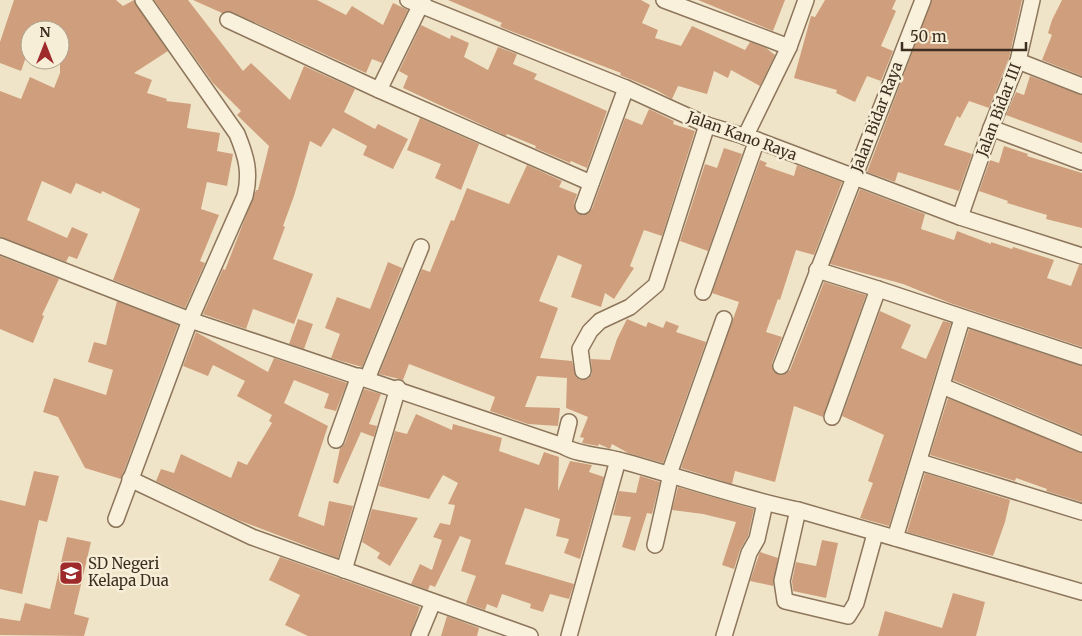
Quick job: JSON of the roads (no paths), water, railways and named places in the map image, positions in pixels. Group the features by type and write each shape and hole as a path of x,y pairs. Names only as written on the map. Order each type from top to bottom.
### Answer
{"street":[{"path":"116,519 190,320 245,196 248,165 237,134 223,111 143,0"},
{"path":"664,0 789,47"},
{"path":"703,292 751,139 806,0"},
{"name":"Jalan Bidar Raya","path":"781,366 922,0"},
{"name":"Jalan Bidar III","path":"960,218 991,128 1018,61 1032,0"},
{"path":"379,90 417,2"},
{"name":"Jalan Kano Raya","path":"417,2 626,88 707,125 751,139 853,178 893,191 960,218 1082,256"},
{"path":"228,20 379,90 591,183"},
{"path":"1018,61 1082,86"},
{"path":"583,206 626,88"},
{"path":"583,371 580,349 590,331 600,321 630,307 656,285 707,125"},
{"path":"991,128 1082,162"},
{"path":"0,246 190,320 398,388 571,450 670,474 765,503 798,510 1082,592"},
{"path":"336,440 421,247"},
{"path":"817,270 1082,357"},
{"path":"832,417 878,289"},
{"path":"895,538 920,462 962,318"},
{"path":"655,545 670,474 724,319"},
{"path":"942,386 1082,444"},
{"path":"344,570 398,388"},
{"path":"563,446 569,422"},
{"path":"569,636 618,460"},
{"path":"920,462 1082,512"},
{"path":"130,479 252,537 530,636"},
{"path":"724,636 749,553 756,539 765,503"},
{"path":"798,510 782,581 784,601 848,616 856,603 876,534"},
{"path":"419,636 434,602"}],"place":[{"name":"SD Negeri Kelapa Dua","path":"71,573"}]}
